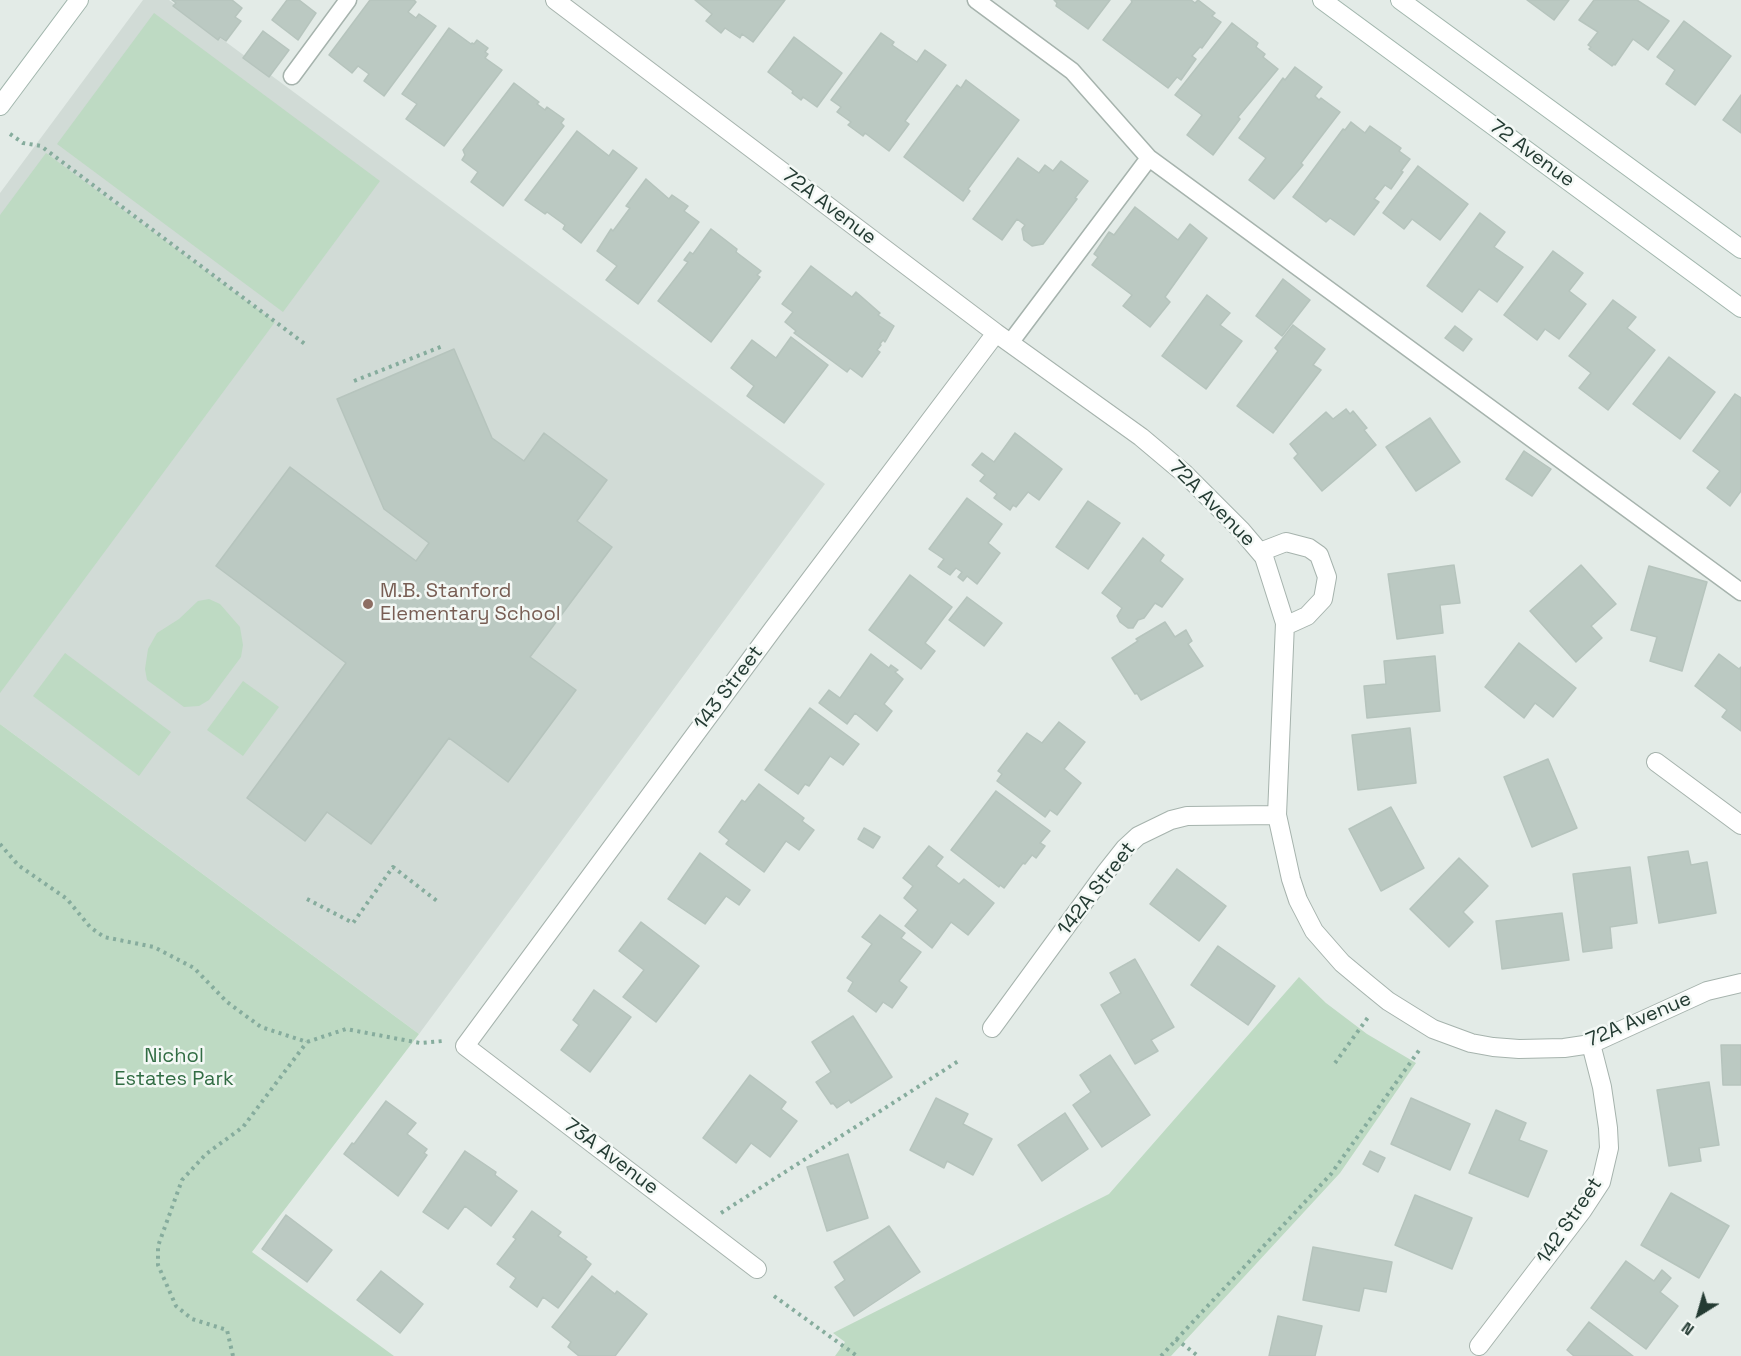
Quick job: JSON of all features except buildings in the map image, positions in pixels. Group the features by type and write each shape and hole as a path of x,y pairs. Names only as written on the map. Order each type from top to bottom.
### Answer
{"street":[{"path":"0,106 79,0"},
{"name":"72A Avenue","path":"555,0 1003,338 1141,437 1185,474 1260,552 1268,568 1285,626 1277,815 1298,900 1314,932 1342,963 1388,1001 1433,1029 1471,1042 1519,1049 1591,1044 1707,991 1741,983"},
{"name":"72 Avenue","path":"1322,0 1741,308"},
{"path":"1400,0 1741,249"},
{"name":"143 Street","path":"465,1046 766,639 1003,338"},
{"path":"1260,552 1286,542 1309,548 1318,555 1327,577 1323,598 1307,616 1285,626"},
{"path":"1656,762 1741,825"},
{"name":"142A Street","path":"992,1028 1112,864 1138,836 1171,820 1187,816 1277,815"},
{"name":"142 Street","path":"1479,1346 1582,1211 1600,1182 1609,1148 1608,1128 1602,1087 1591,1044"},
{"name":"73A Avenue","path":"465,1046 757,1269"}],"lane":[{"path":"291,75 348,0"},
{"path":"976,0 1072,71 1149,158 1741,592"},
{"path":"1003,338 1149,158"}],"path":[{"path":"10,134 23,143 41,146 305,344"},
{"path":"354,381 443,346"},
{"path":"0,844 18,865 67,899 90,927 104,937 154,947 194,968 227,1002 261,1027 307,1042"},
{"path":"307,899 353,923 393,867 437,901"},
{"path":"1335,1063 1369,1016"},
{"path":"232,1356 227,1330 192,1319 176,1306 158,1265 158,1246 182,1180 206,1154 243,1127 307,1042 346,1029 420,1043 444,1041"},
{"path":"1161,1356 1331,1174 1420,1048"},
{"path":"715,1216 960,1060"},
{"path":"774,1296 857,1356"},
{"path":"1176,1340 1198,1356"}],"shaded area":[{"name":"M.B. Stanford Elementary School","path":"143,0 169,0 825,484 419,1034 0,724 0,193"}],"green space":[{"path":"154,13 380,181 283,312 57,144"},
{"path":"46,153 275,322 0,693 0,215"},
{"path":"209,599 220,604 240,627 243,645 241,657 209,700 199,706 184,707 147,680 145,669 148,649 157,633 179,619 198,601"},
{"path":"65,653 171,732 139,776 33,696"},
{"path":"243,681 279,707 243,756 207,730"},
{"name":"Nichol Estates Park","path":"0,724 419,1034 252,1252 394,1356 0,1356"},
{"path":"1299,977 1326,1003 1367,1034 1416,1063 1340,1173 1171,1356 835,1356 845,1342 833,1333 1109,1194"}],"place":[{"name":"M.B. Stanford Elementary School","path":"368,604"}]}
